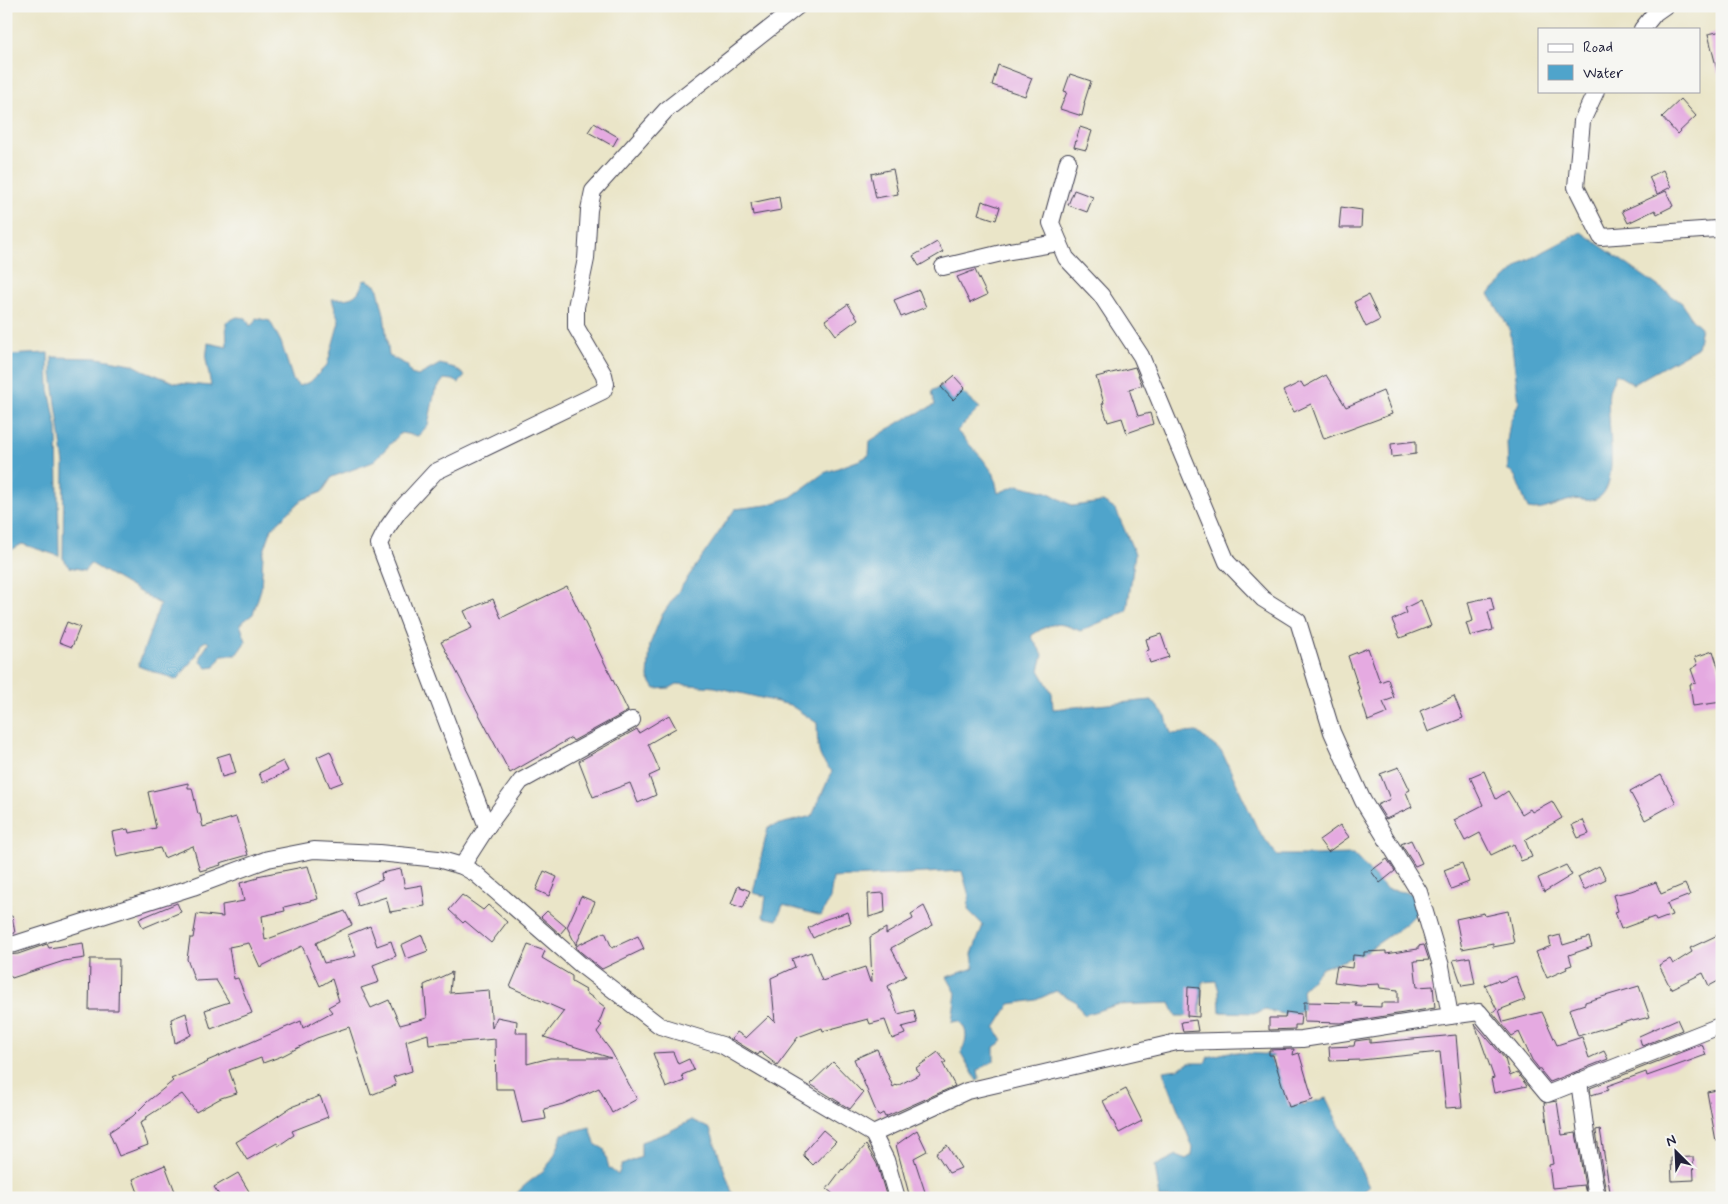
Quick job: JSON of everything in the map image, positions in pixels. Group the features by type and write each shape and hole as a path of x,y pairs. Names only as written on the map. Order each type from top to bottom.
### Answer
{"street":[{"path":"486,827 379,544 399,511 435,472 603,390 606,384 604,375 576,326 576,307 586,259 592,191 666,110 797,6"},
{"path":"1643,28 1655,13 1665,6"},
{"path":"1596,92 1582,121 1576,187 1601,237 1722,230"},
{"path":"1068,162 1051,223 1058,244 1066,258 1101,295 1141,356 1227,562 1263,599 1298,622 1332,732 1364,802 1419,892 1441,966 1450,1016"},
{"path":"943,267 1010,250 1058,244"},
{"path":"462,866 486,827 521,781 632,720"},
{"path":"6,945 15,944 193,887 268,859 314,850 379,853 438,859 462,866 476,874 581,965 660,1026 722,1044 873,1134 886,1160 897,1198"},
{"path":"873,1134 967,1092 1178,1042 1302,1039 1479,1012 1546,1094 1722,1025"},
{"path":"1579,1081 1597,1198"}],"water":[{"path":"1581,232 1682,303 1692,319 1701,327 1697,348 1633,384 1616,374 1610,388 1608,403 1611,449 1609,479 1605,491 1598,498 1566,501 1539,510 1528,509 1515,476 1508,470 1507,441 1510,422 1519,402 1510,330 1489,294 1522,263"},
{"path":"367,280 377,286 384,314 389,356 407,365 411,374 418,376 440,364 455,368 465,376 459,383 444,379 435,391 428,425 418,436 401,433 373,462 332,477 322,492 302,500 272,528 263,554 261,589 253,614 240,624 246,641 236,655 222,655 215,667 207,668 201,662 201,655 209,643 206,641 201,644 196,656 177,680 138,666 160,604 90,563 85,570 69,567 63,558 64,464 52,374 52,357 97,358 132,364 176,383 211,386 206,359 208,343 227,347 226,322 237,317 246,318 250,326 256,318 270,321 281,342 293,380 299,386 310,382 327,365 339,322 332,299 352,297 358,292 363,281"},
{"path":"48,353 49,389 57,429 59,556 22,544 6,553 6,355"},
{"path":"945,384 956,387 980,408 957,431 994,474 998,493 1018,485 1047,492 1073,506 1103,502 1116,510 1135,554 1127,611 1080,631 1055,624 1031,636 1043,655 1039,670 1052,693 1053,709 1152,700 1166,717 1171,734 1197,732 1222,752 1258,830 1277,855 1353,854 1386,889 1415,894 1420,910 1406,924 1361,955 1322,968 1302,990 1304,1010 1288,1015 1265,1010 1257,1013 1220,1012 1219,991 1216,981 1202,982 1200,1016 1176,1016 1170,1003 1116,1005 1084,1015 1075,1001 1056,991 1036,1000 1010,1004 995,1028 1003,1041 994,1047 994,1061 978,1070 979,1080 977,1081 961,1053 966,1040 966,1032 959,1021 952,1022 956,993 947,977 974,968 972,954 983,925 968,910 969,896 962,871 833,878 830,899 821,916 783,905 777,920 763,917 766,896 753,893 768,827 812,816 832,771 823,760 818,749 817,723 790,705 715,687 677,684 670,688 655,689 648,678 650,644 662,615 735,509 767,505 791,497 824,473 869,455 870,441 903,420 935,405 932,391"},
{"path":"1229,1052 1293,1056 1269,1057 1276,1069 1289,1071 1298,1098 1303,1105 1326,1098 1369,1187 1357,1198 1160,1198 1155,1166 1177,1155 1186,1159 1192,1155 1193,1148 1163,1071 1178,1069 1189,1063 1205,1063 1208,1057"},
{"path":"692,1120 710,1129 734,1198 514,1198 520,1190 547,1166 555,1153 562,1134 590,1127 595,1144 604,1149 609,1168 618,1175 622,1165 641,1157 641,1142 666,1133"}],"building":[{"path":"1722,31 1722,74 1718,74 1708,34"},
{"path":"998,65 1032,78 1025,96 992,85"},
{"path":"1070,74 1091,81 1082,116 1060,109 1067,92 1064,91"},
{"path":"1681,99 1696,116 1677,134 1662,117"},
{"path":"594,123 618,137 613,146 588,132"},
{"path":"1080,127 1092,131 1086,150 1074,147"},
{"path":"893,169 898,194 876,198 871,174"},
{"path":"1663,170 1671,187 1657,194 1649,177"},
{"path":"1074,190 1093,197 1087,212 1068,205"},
{"path":"1666,191 1673,206 1657,214 1655,210 1628,223 1622,211"},
{"path":"779,197 781,210 753,215 751,203"},
{"path":"982,201 1000,207 996,220 978,214"},
{"path":"1341,207 1362,210 1361,228 1339,228"},
{"path":"937,242 943,252 919,266 913,256"},
{"path":"975,270 987,295 970,303 957,277"},
{"path":"919,290 926,307 901,317 894,300"},
{"path":"1368,295 1380,320 1366,327 1354,302"},
{"path":"848,304 858,319 836,335 825,320"},
{"path":"1135,367 1142,385 1129,389 1138,416 1150,413 1153,424 1127,433 1122,418 1108,422 1096,377"},
{"path":"1326,375 1346,407 1383,391 1392,414 1324,439 1311,404 1294,412 1283,391 1301,382 1304,387"},
{"path":"954,376 965,388 953,400 941,387"},
{"path":"1416,441 1416,454 1392,457 1391,444"},
{"path":"567,586 628,711 573,741 571,738 510,773 441,642 472,628 464,611 493,599 501,618"},
{"path":"1491,597 1494,610 1488,612 1493,630 1470,636 1466,623 1473,621 1468,602"},
{"path":"1421,600 1431,626 1400,638 1392,620 1407,613 1405,608"},
{"path":"67,622 80,627 72,647 59,642"},
{"path":"1161,634 1169,657 1150,663 1146,651 1149,650 1146,639"},
{"path":"1368,648 1380,682 1388,679 1394,698 1383,702 1388,713 1368,721 1348,656"},
{"path":"1713,651 1722,679 1722,702 1693,706 1690,684 1696,683 1691,669 1698,665 1695,657"},
{"path":"1454,696 1463,718 1428,732 1420,711"},
{"path":"669,715 676,728 648,744 660,771 649,776 656,795 638,803 630,783 593,797 579,761 637,729 639,733"},
{"path":"330,751 343,782 330,787 317,757"},
{"path":"230,753 236,773 222,777 217,757"},
{"path":"283,761 288,771 263,783 259,773"},
{"path":"1399,767 1410,790 1406,792 1412,807 1386,819 1377,805 1390,799 1380,774"},
{"path":"1484,771 1496,799 1508,791 1522,814 1530,809 1532,812 1552,801 1562,818 1525,840 1532,857 1521,861 1514,844 1491,855 1480,833 1465,841 1454,820 1483,805 1470,777"},
{"path":"1661,775 1676,803 1645,820 1630,792"},
{"path":"188,783 188,788 192,788 203,827 236,817 248,855 200,871 193,846 164,858 160,848 117,857 112,832 128,829 129,833 156,828 148,792"},
{"path":"1583,820 1589,834 1578,838 1572,825"},
{"path":"1340,825 1349,837 1328,852 1319,840"},
{"path":"1411,840 1422,863 1415,866 1401,844"},
{"path":"1387,859 1395,871 1380,883 1371,871"},
{"path":"1462,863 1469,882 1451,889 1444,870"},
{"path":"1566,865 1572,875 1544,892 1538,878"},
{"path":"308,866 318,899 284,907 285,911 262,916 265,940 345,911 352,925 316,943 324,963 356,956 348,935 370,926 377,946 391,941 396,956 373,965 379,982 361,988 371,1008 389,1000 400,1025 427,1018 424,985 452,972 450,993 489,990 492,1028 497,1017 517,1021 516,1033 527,1033 527,1064 550,1058 611,1058 544,1037 564,1011 510,987 528,945 545,951 542,958 572,976 572,982 586,990 585,992 605,1007 599,1023 602,1025 597,1032 611,1051 637,1099 612,1113 599,1088 563,1104 544,1109 546,1119 522,1123 514,1089 496,1089 495,1039 429,1045 428,1034 406,1041 412,1071 393,1077 396,1085 371,1095 349,1027 317,1038 282,1056 263,1063 261,1058 229,1070 237,1093 221,1098 196,1112 182,1094 140,1123 148,1145 119,1156 109,1132 133,1116 173,1081 171,1079 207,1061 301,1021 303,1028 332,1012 328,1007 339,1001 332,979 320,986 302,946 260,967 249,943 229,947 234,979 238,978 252,1013 211,1029 205,1010 229,1002 216,980 195,981 187,959 190,938 193,938 197,914 223,917 222,905 244,901 240,883 258,878 257,876"},
{"path":"1599,866 1606,879 1584,890 1578,877"},
{"path":"401,869 405,888 422,885 425,906 390,912 386,897 358,906 354,892 382,880 381,873"},
{"path":"544,871 557,877 549,896 536,890"},
{"path":"1656,882 1661,894 1685,884 1690,895 1667,904 1672,915 1656,921 1654,917 1621,929 1615,912 1618,911 1613,895"},
{"path":"738,886 750,891 743,908 731,904"},
{"path":"884,893 885,912 869,917 868,894"},
{"path":"462,895 483,910 488,905 507,922 491,943 465,921 463,923 449,910"},
{"path":"581,896 595,902 576,945 567,927"},
{"path":"177,903 181,912 143,928 139,919"},
{"path":"924,906 933,925 891,948 906,976 888,986 898,1014 914,1010 917,1023 902,1027 905,1034 892,1039 885,1020 870,1024 868,1019 823,1031 822,1028 798,1037 777,1065 760,1052 758,1055 732,1039 737,1032 746,1038 769,1016 775,1022 771,978 795,967 792,959 811,952 822,981 865,967 870,982 872,982 870,937 886,928 886,934 913,919 911,914"},
{"path":"547,911 566,927 560,934 541,917"},
{"path":"1508,911 1514,943 1493,947 1493,943 1462,949 1456,919 1484,913 1485,916"},
{"path":"848,912 851,923 831,929 813,938 808,928 823,920"},
{"path":"6,916 12,916 15,933 6,935"},
{"path":"605,932 612,948 638,936 644,949 602,969 577,949 576,946"},
{"path":"1722,933 1722,979 1709,986 1703,973 1671,989 1659,965 1670,959 1673,964 1692,952 1690,948"},
{"path":"422,935 428,951 406,959 401,945"},
{"path":"1560,935 1563,945 1589,937 1592,947 1569,955 1572,965 1547,978 1536,952 1551,946 1549,938"},
{"path":"83,943 85,958 64,961 12,978 6,970 6,955 18,954 47,944 49,948"},
{"path":"1424,945 1429,960 1414,961 1417,987 1433,986 1435,1008 1341,1023 1304,1022 1304,1002 1357,1003 1356,1006 1381,1007 1381,1003 1398,1003 1398,990 1380,988 1379,984 1359,985 1334,982 1337,966 1352,968 1353,955 1364,956 1364,952 1386,951 1386,954 1418,949 1418,946"},
{"path":"1470,957 1475,984 1462,986 1453,960"},
{"path":"90,959 119,959 118,1010 89,1010"},
{"path":"1516,976 1525,1000 1499,1010 1503,1022 1542,1012 1557,1045 1582,1037 1589,1058 1604,1051 1608,1059 1550,1082 1532,1060 1519,1032 1512,1036 1492,1012 1497,1010 1485,985"},
{"path":"1639,986 1650,1017 1632,1020 1578,1036 1569,1009 1585,1004 1585,1002"},
{"path":"1188,987 1200,988 1199,1017 1187,1016"},
{"path":"1286,1012 1301,1014 1300,1025 1295,1025 1295,1029 1269,1030 1269,1018 1285,1018"},
{"path":"186,1013 191,1035 175,1043 171,1019"},
{"path":"1677,1019 1682,1030 1642,1046 1639,1036"},
{"path":"1196,1020 1198,1031 1183,1032 1181,1022"},
{"path":"1475,1024 1505,1059 1510,1076 1517,1073 1527,1086 1494,1093 1491,1079 1494,1078"},
{"path":"1456,1035 1462,1107 1446,1108 1440,1052 1361,1060 1330,1061 1329,1047 1354,1046 1355,1041 1370,1039 1370,1043"},
{"path":"1702,1044 1706,1055 1647,1076 1646,1072 1607,1086 1609,1090 1591,1095 1590,1088"},
{"path":"877,1049 893,1087 920,1074 916,1068 938,1052 946,1062 943,1064 955,1086 885,1117 883,1113 878,1116 854,1059"},
{"path":"1294,1049 1293,1055 1299,1053 1313,1100 1289,1107 1273,1055 1269,1055 1269,1050"},
{"path":"673,1052 678,1064 689,1059 694,1070 682,1075 684,1081 666,1088 653,1053"},
{"path":"833,1062 863,1093 850,1109 810,1084"},
{"path":"1126,1089 1142,1121 1119,1133 1103,1101"},
{"path":"1722,1089 1722,1140 1716,1141 1707,1092"},
{"path":"320,1096 328,1117 292,1131 294,1135 278,1146 277,1143 247,1160 236,1142 291,1107"},
{"path":"1557,1101 1562,1135 1576,1133 1587,1198 1584,1185 1552,1188 1549,1165 1553,1164 1544,1103"},
{"path":"1600,1129 1611,1198 1607,1198 1596,1132 1596,1130"},
{"path":"823,1130 836,1141 813,1165 804,1156 804,1152"},
{"path":"917,1130 927,1151 914,1158 927,1198 910,1198 896,1145"},
{"path":"866,1145 877,1164 887,1198 838,1198 827,1189 842,1169"},
{"path":"947,1145 961,1168 949,1173 936,1153"},
{"path":"1693,1157 1694,1180 1672,1181 1671,1158"},
{"path":"165,1165 176,1194 168,1198 140,1198 133,1179"},
{"path":"238,1173 253,1198 221,1198 214,1187"}]}
